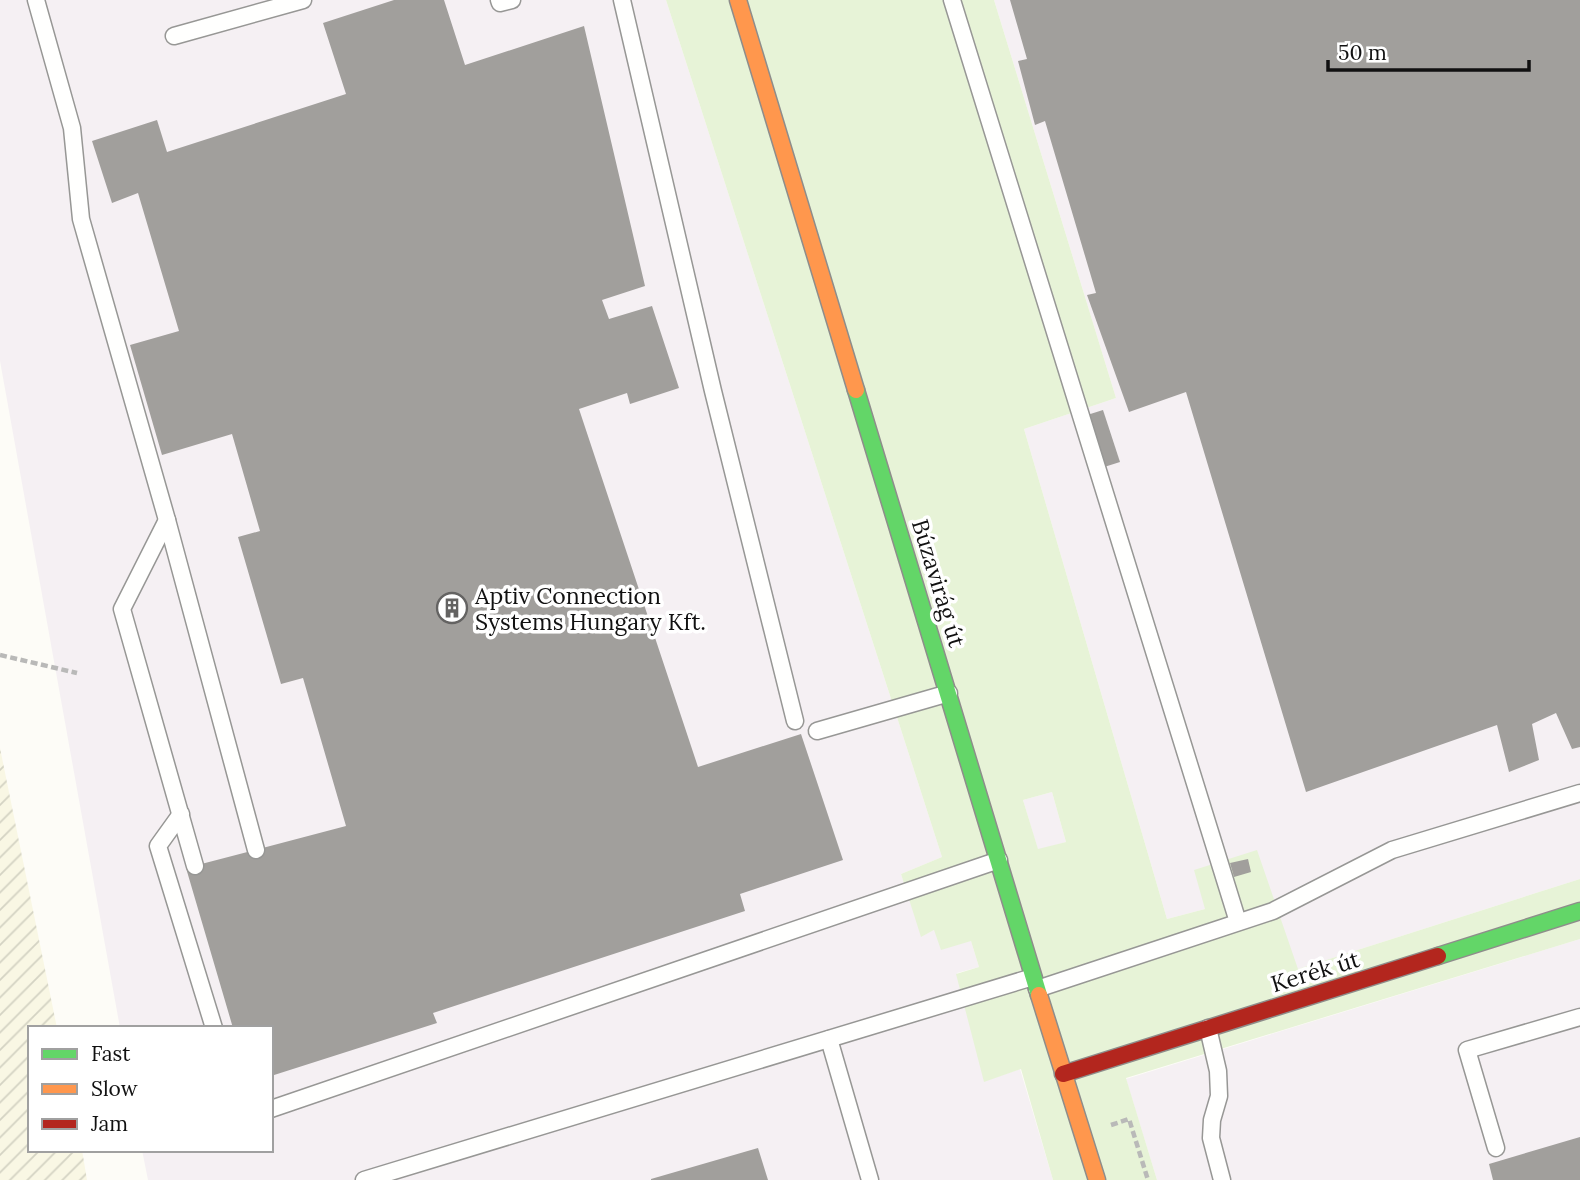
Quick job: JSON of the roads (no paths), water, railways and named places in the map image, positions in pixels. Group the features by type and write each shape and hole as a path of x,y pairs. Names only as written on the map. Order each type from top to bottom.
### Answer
{"street":[{"name":"Búzavirág út","path":"738,0 1097,1180"},
{"name":"Kerék út","path":"1063,1074 1580,911"}],"lane":[{"path":"36,0 72,128 81,219 167,520 256,850"},
{"path":"174,36 303,0"},
{"path":"499,0 500,3 512,0"},
{"path":"622,0 713,391 795,721"},
{"path":"952,0 1238,922"},
{"path":"167,520 122,609 195,866"},
{"path":"817,731 949,693"},
{"path":"365,1180 829,1039 1035,983 1273,911 1392,850 1580,793"},
{"path":"181,814 158,846 213,1026"},
{"path":"273,1108 999,860"},
{"path":"1496,1148 1467,1050 1580,1017"},
{"path":"1208,1028 1218,1071 1219,1096 1212,1120 1211,1138 1222,1180"},
{"path":"829,1039 870,1180"}],"place":[{"name":"Aptiv Connection Systems Hungary Kft.","path":"452,608"}]}
